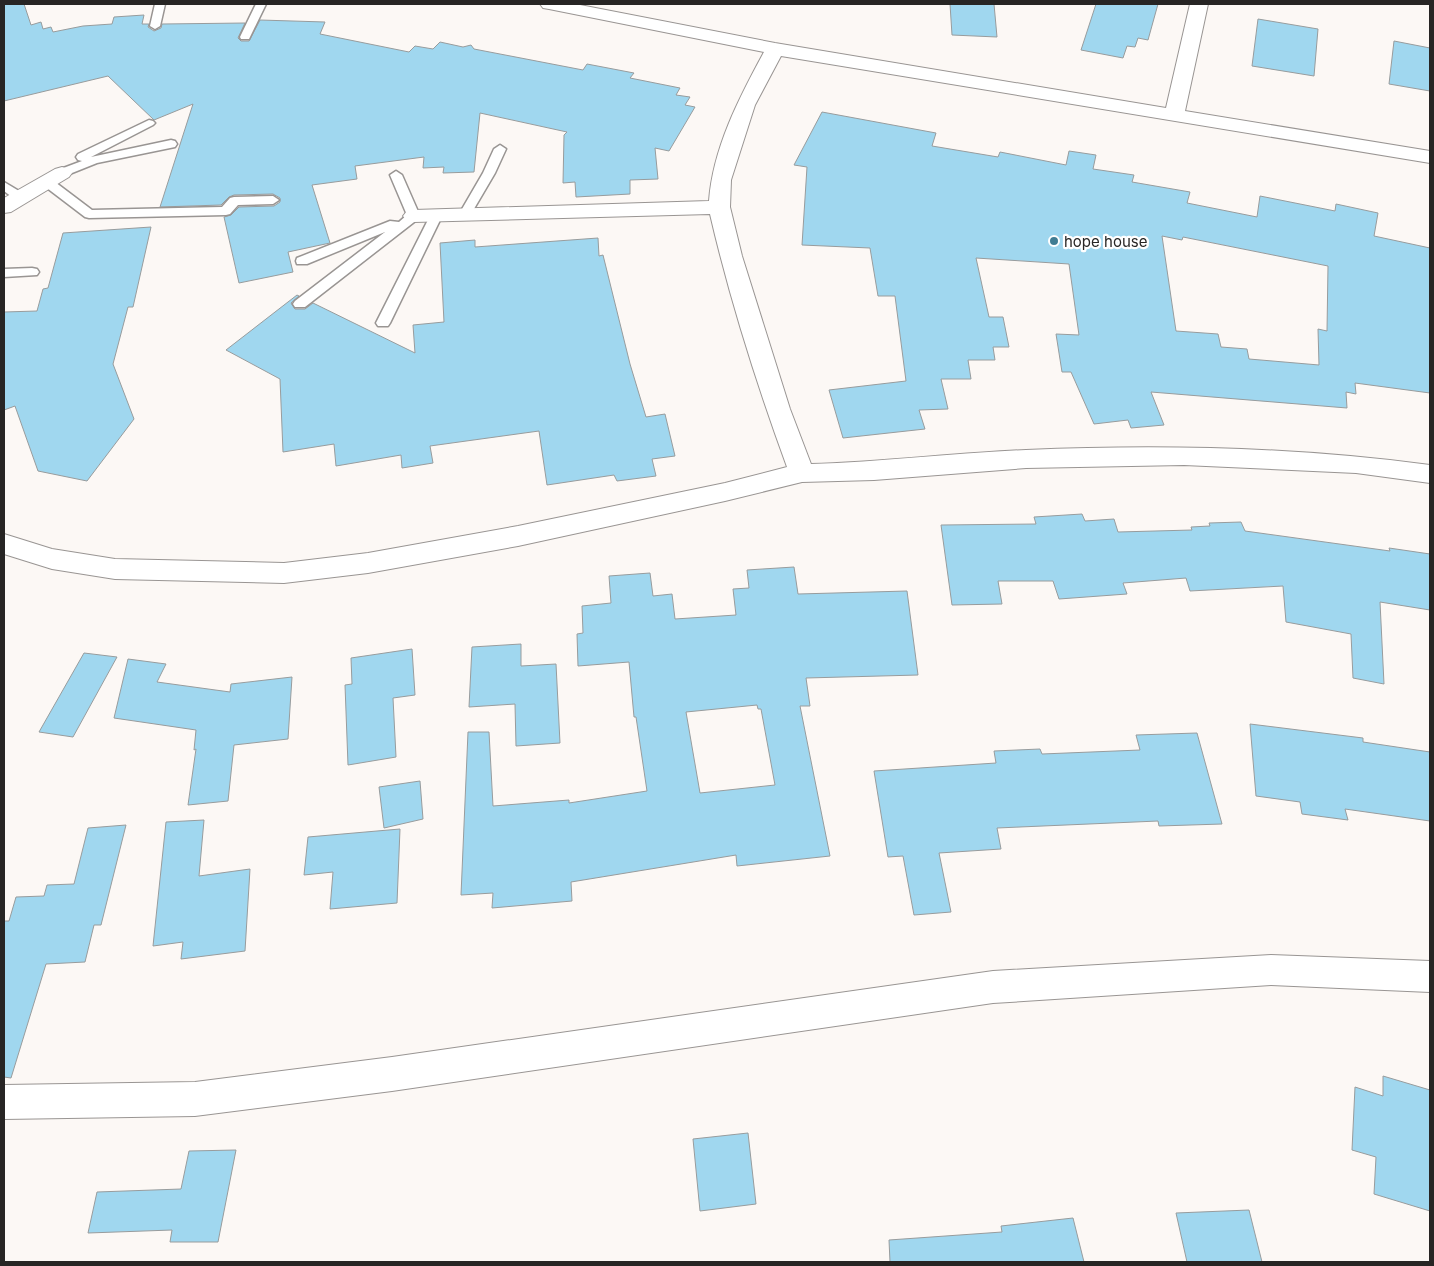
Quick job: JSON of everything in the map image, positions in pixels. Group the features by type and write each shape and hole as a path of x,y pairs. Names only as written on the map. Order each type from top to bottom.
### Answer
{"street":[{"path":"549,4 775,49 1430,157"},
{"path":"1174,116 1199,4"},
{"path":"775,49 745,105 721,180 719,207 731,256 778,409 802,473"},
{"path":"9,197 54,177"},
{"path":"414,216 719,207"},
{"path":"4,544 52,559 115,569 284,573 368,563 518,536 725,492 802,473 874,471 1026,459 1184,456 1356,464 1430,474"},
{"path":"4,1102 195,1099 392,1074 993,987 1271,970 1430,977"}],"lane":[{"path":"156,26 160,4"},
{"path":"244,37 261,4"},
{"path":"54,177 83,156 149,123"},
{"path":"54,177 94,160 172,144"},
{"path":"464,216 500,149"},
{"path":"396,175 414,216"},
{"path":"54,177 89,214 226,211 234,201 273,200"},
{"path":"302,261 414,216"},
{"path":"300,304 414,216"},
{"path":"383,323 436,216"},
{"path":"4,273 32,272"}],"building":[{"path":"4,4 24,4 31,25 41,22 43,29 51,27 53,32 83,26 112,24 114,17 144,15 142,24 149,24 148,27 154,31 161,28 162,24 245,23 238,38 241,41 249,41 260,20 325,22 320,34 409,52 415,46 433,49 440,42 463,47 471,45 474,49 583,70 587,64 634,73 630,78 680,88 676,95 690,97 685,105 695,107 669,151 655,148 658,179 630,180 630,194 576,197 575,182 563,183 564,135 567,132 480,113 474,172 443,173 444,167 423,168 424,157 355,166 357,179 312,185 330,243 288,252 293,272 239,283 224,217 231,215 239,207 274,206 280,202 280,198 273,194 234,195 221,205 160,207 193,104 154,120 108,76 4,101"},
{"path":"950,4 994,4 997,37 952,35"},
{"path":"1096,4 1158,4 1148,40 1138,38 1135,47 1127,46 1123,58 1081,50"},
{"path":"1258,19 1318,29 1314,76 1252,66"},
{"path":"1394,41 1430,48 1430,91 1389,84"},
{"path":"822,112 936,133 932,146 998,157 1000,152 1066,165 1069,151 1096,155 1093,169 1134,175 1132,182 1190,192 1187,203 1257,217 1260,196 1335,211 1336,204 1378,213 1374,236 1430,248 1430,393 1355,383 1356,394 1346,392 1347,408 1151,392 1164,425 1131,428 1128,420 1094,424 1071,372 1062,372 1056,334 1079,335 1069,264 976,258 989,317 1003,317 1009,347 993,347 995,360 968,360 971,379 941,379 948,409 919,410 925,429 843,438 829,390 906,381 895,296 878,296 870,248 802,245 807,167 794,165","holes":["1162,236 1182,240 1183,237 1328,266 1327,331 1318,329 1319,365 1249,359 1247,349 1221,347 1218,334 1176,331"]},
{"path":"151,227 133,307 128,307 113,364 134,419 87,481 38,471 15,406 4,410 4,312 37,311 43,289 48,288 63,233"},
{"path":"598,238 599,256 603,255 630,364 646,417 665,414 675,456 652,459 656,476 617,481 614,475 547,485 539,431 430,446 433,463 402,468 401,455 336,466 334,444 283,452 280,379 226,350 297,295 299,296 291,303 295,309 305,309 313,303 415,353 413,325 444,322 440,243 475,240 475,247"},
{"path":"1082,514 1085,521 1114,519 1118,532 1192,530 1191,527 1210,526 1209,523 1241,522 1245,531 1390,551 1389,548 1430,554 1430,610 1380,602 1384,684 1353,678 1351,634 1286,622 1283,586 1190,591 1186,578 1123,583 1127,594 1059,599 1053,581 998,581 1002,604 952,605 941,525 1036,524 1034,517"},
{"path":"794,567 798,594 907,591 918,675 806,678 810,706 800,706 830,856 737,866 736,855 571,882 572,901 492,908 493,893 461,895 468,732 489,732 493,806 569,800 569,803 647,791 636,717 634,717 629,662 578,666 577,634 583,633 582,606 611,603 609,576 650,573 653,596 672,594 675,619 736,615 733,589 749,588 747,570","holes":["757,705 758,709 761,709 775,785 700,793 686,712"]},
{"path":"521,644 521,666 556,664 560,743 516,746 515,704 469,707 472,647"},
{"path":"412,649 415,695 393,698 396,757 348,765 345,685 352,684 351,658"},
{"path":"84,653 117,657 73,737 39,732"},
{"path":"128,659 166,664 157,682 230,692 231,684 292,677 288,739 234,745 228,801 188,805 196,749 194,750 196,730 114,718"},
{"path":"1250,724 1363,738 1363,742 1430,752 1430,821 1345,809 1348,820 1302,814 1300,802 1256,796"},
{"path":"1197,733 1222,824 1159,826 1158,821 997,828 1001,849 939,853 951,912 914,915 903,856 888,857 874,771 996,763 994,751 1040,749 1042,754 1140,750 1136,735"},
{"path":"420,781 423,819 384,828 379,787"},
{"path":"204,820 199,876 250,869 245,951 181,959 183,942 153,946 166,822"},
{"path":"126,825 101,925 94,925 85,962 46,964 11,1078 4,1077 4,921 9,921 16,897 44,896 47,885 74,884 88,828"},
{"path":"400,829 397,903 330,909 333,872 304,875 308,837"},
{"path":"1383,1076 1430,1090 1430,1211 1374,1194 1376,1157 1352,1150 1355,1087 1383,1096"},
{"path":"748,1133 756,1204 700,1211 693,1139"},
{"path":"236,1150 218,1242 170,1242 172,1230 88,1233 97,1192 181,1189 189,1151"},
{"path":"1249,1210 1262,1262 1187,1262 1176,1213"},
{"path":"1073,1218 1084,1262 890,1262 889,1240 1002,1232 1001,1226"}],"place":[{"name":"hope house","path":"1054,241"}]}
